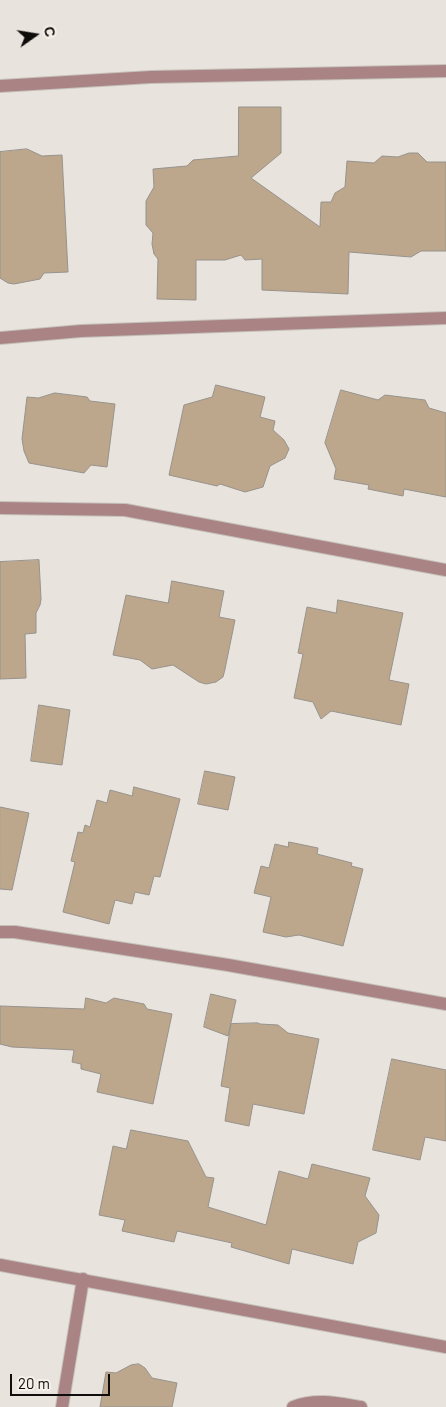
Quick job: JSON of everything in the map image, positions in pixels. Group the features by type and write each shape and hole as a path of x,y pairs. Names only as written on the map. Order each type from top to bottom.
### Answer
{"lane":[{"path":"0,86 151,77 446,71"},
{"path":"0,338 81,331 446,318"},
{"path":"0,508 125,510 446,570"},
{"path":"0,932 15,932 228,965 446,1004"},
{"path":"0,1266 83,1279 446,1347"},
{"path":"62,1407 83,1279"},
{"path":"293,1407 307,1402 330,1402 361,1407"}],"building":[{"path":"239,107 281,107 281,153 251,178 320,227 321,202 331,202 335,193 345,187 347,161 374,163 382,156 398,157 409,153 418,153 427,162 446,162 446,251 421,251 411,257 349,252 348,294 262,290 262,259 245,260 241,255 225,260 196,260 196,300 157,299 158,259 154,254 152,244 153,233 146,225 146,201 154,187 153,169 187,166 193,160 238,156"},
{"path":"27,149 42,156 62,155 68,272 44,273 40,279 14,284 0,278 0,152"},
{"path":"216,385 265,397 260,417 275,421 273,430 284,440 289,449 285,458 270,466 263,487 245,492 220,484 217,486 169,475 184,405 212,397"},
{"path":"341,390 378,400 385,395 425,400 429,408 446,413 446,497 404,489 403,496 368,489 369,485 334,479 336,469 325,443"},
{"path":"55,393 87,397 90,401 115,404 107,467 91,465 84,473 29,463 22,439 27,397 38,398"},
{"path":"39,560 41,599 36,613 36,633 25,634 26,678 0,679 0,562"},
{"path":"172,581 224,591 219,617 235,620 223,677 216,682 206,684 199,682 173,665 152,669 140,660 113,655 126,595 168,603"},
{"path":"338,600 403,613 389,680 409,684 401,725 331,711 321,719 313,702 294,698 303,654 298,653 307,607 336,613"},
{"path":"39,705 70,710 62,765 31,761"},
{"path":"205,771 235,777 228,810 198,804"},
{"path":"134,787 180,799 160,877 154,876 149,895 135,892 132,904 115,900 109,924 63,912 75,862 71,861 78,832 83,833 85,825 90,827 97,800 107,803 110,790 132,796"},
{"path":"0,807 29,813 12,890 0,889"},
{"path":"289,842 318,848 317,854 352,863 351,866 363,869 343,946 299,935 286,937 263,932 271,897 254,893 261,866 269,868 275,844 288,847"},
{"path":"211,994 236,1000 228,1036 204,1027"},
{"path":"86,998 106,1003 114,998 144,1004 147,1009 172,1014 153,1104 97,1092 101,1074 81,1069 81,1064 72,1062 74,1050 12,1047 0,1044 0,1006 84,1009"},
{"path":"258,1023 278,1025 288,1033 319,1039 304,1114 253,1104 249,1126 225,1121 230,1088 221,1086 231,1024"},
{"path":"392,1059 446,1070 446,1141 425,1137 420,1160 373,1150"},
{"path":"131,1130 188,1141 206,1177 214,1178 208,1207 266,1225 279,1171 308,1179 312,1164 370,1178 365,1196 379,1215 376,1233 358,1242 353,1264 292,1249 289,1264 231,1247 232,1243 177,1231 174,1242 122,1231 125,1220 99,1215 113,1146 126,1149"},
{"path":"139,1364 145,1368 152,1378 177,1383 172,1407 100,1407 106,1372 116,1373 131,1365"}]}
